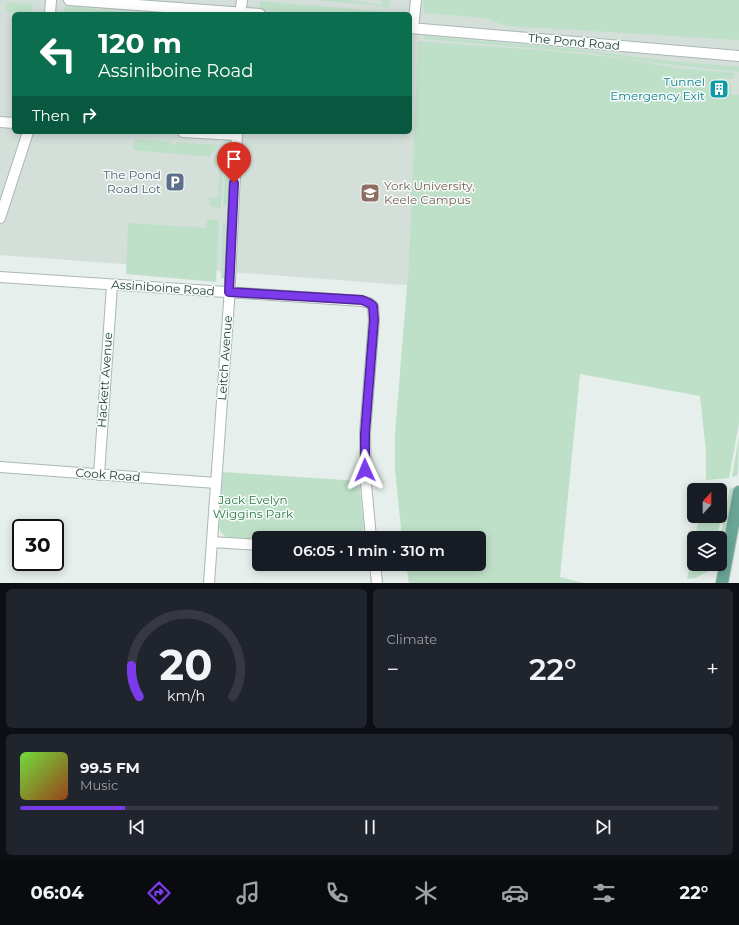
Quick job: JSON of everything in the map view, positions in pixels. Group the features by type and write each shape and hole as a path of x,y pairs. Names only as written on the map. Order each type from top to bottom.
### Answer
{"main road":[{"path":"722,583 739,492"}],"street":[{"path":"50,12 51,0"},
{"path":"69,0 227,12"},
{"path":"240,12 242,0"},
{"path":"412,22 416,0"},
{"name":"The Pond Road","path":"412,28 739,56"},
{"path":"0,122 12,123"},
{"path":"0,218 27,134"},
{"name":"Leitch Avenue","path":"209,583 229,292 237,134"},
{"name":"Assiniboine Road","path":"0,277 362,300 369,303 373,306 374,320 365,433 366,483 370,531"},
{"name":"Hackett Avenue","path":"99,475 112,285"},
{"name":"Cook Road","path":"0,468 216,483"},
{"path":"212,542 252,545"},
{"path":"375,571 377,583"}],"shaded area":[{"name":"York University, Keele Campus","path":"0,0 739,0 739,323 525,294 0,255"}],"green space":[{"path":"316,0 350,0 381,5 382,0 390,0 390,7"},
{"path":"423,0 739,0 739,40 506,26 485,18 424,13"},
{"path":"260,1 388,12 285,12 260,9"},
{"path":"6,2 33,4 32,12 6,12"},
{"path":"65,7 74,7 130,12 64,12"},
{"path":"424,36 575,49 660,60 739,67 739,72 671,65 590,53 424,39"},
{"path":"418,41 563,52 620,58 677,68 735,73 733,79 719,78 716,88 719,95 722,82 732,83 731,94 739,95 739,423 729,478 706,480 706,452 700,396 580,374 560,577 584,583 409,583 407,571 486,571 486,531 401,531 395,470 395,434 409,261"},
{"path":"135,139 171,142 171,144 176,145 177,142 218,145 210,157 133,150"},
{"path":"227,140 231,144 228,203 223,208"},
{"path":"223,145 221,208 210,206 209,198 218,198 220,166 213,165 214,157"},
{"path":"207,219 219,220 216,282 126,274 128,223 206,228"},
{"path":"223,221 227,226 226,278 221,278"},
{"path":"739,436 738,475 732,477"},
{"name":"Jack Evelyn Wiggins Park","path":"223,472 359,481 364,527 363,531 252,531 252,540 241,540 225,536 219,527"},
{"path":"736,487 727,531 721,531 723,523 727,523 727,503 730,488"},
{"path":"698,523 720,523 718,531 696,531"},
{"path":"689,571 709,571 695,578 687,579"}],"place":[{"name":"Tunnel Emergency Exit","path":"719,89"},
{"name":"The Pond Road Lot","path":"175,182"},
{"name":"York University, Keele Campus","path":"370,193"}],"route":[{"path":"234,183 229,292 362,300 373,306 374,320 365,433 365,470"}]}
